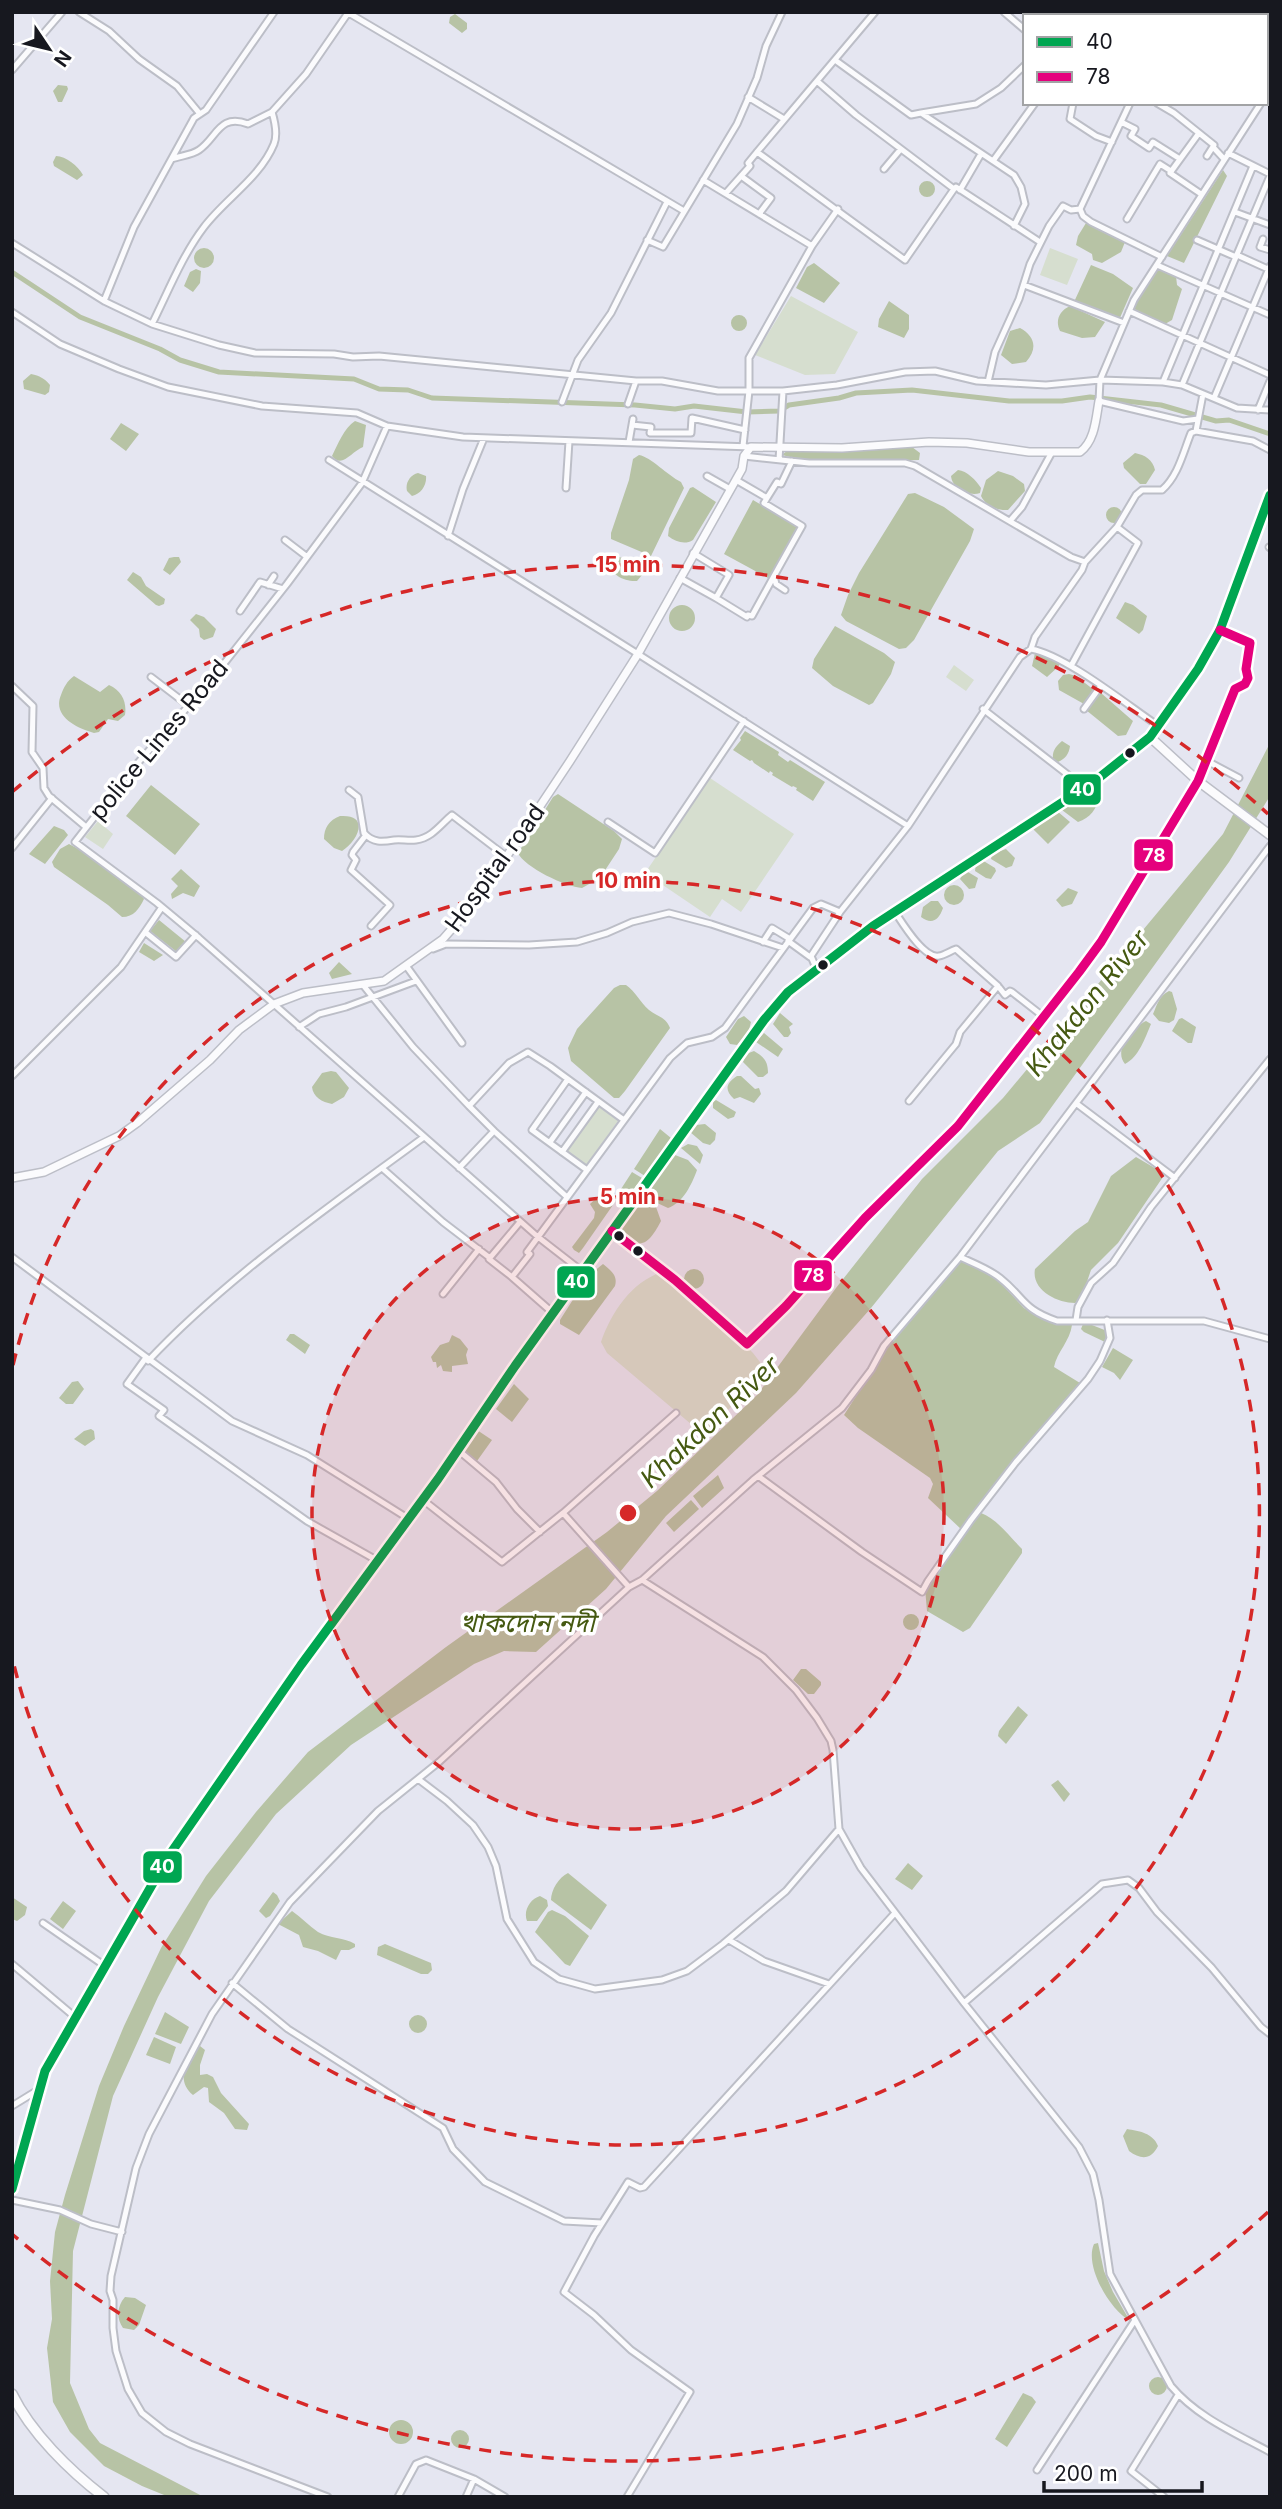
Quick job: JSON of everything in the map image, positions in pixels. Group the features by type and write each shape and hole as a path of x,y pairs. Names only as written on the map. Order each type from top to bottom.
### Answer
{"main road":[{"path":"12,2189 38,2090 54,2053 168,1857 301,1665 423,1500 553,1313 764,1020 788,992 816,968 895,912 1085,788 1150,737 1198,669 1220,630 1270,495"},
{"path":"1150,737 1198,781 1268,834"},
{"path":"12,2394 30,2423 75,2475 104,2497"}],"street":[{"path":"12,70 62,12"},
{"path":"79,12 109,31 139,60 177,86 200,114"},
{"path":"104,301 134,227 194,118 217,94 274,12"},
{"path":"647,240 663,247 737,124 766,46 782,12"},
{"path":"726,193 750,166 748,163 784,119 875,12"},
{"path":"1004,12 1023,28"},
{"path":"172,159 199,150 223,125 237,120 248,124 272,112 306,74 347,13 684,211"},
{"path":"835,60 911,115 976,104 1002,88 1023,67"},
{"path":"818,82 900,150 957,190 1040,242"},
{"path":"748,97 784,119"},
{"path":"993,161 1034,105"},
{"path":"1073,105 1070,119 1096,136 1112,142"},
{"path":"1129,105 1080,209 1083,216 1091,222 1162,257"},
{"path":"1160,105 1199,132 1226,156 1270,175 1268,187 1182,385"},
{"path":"12,312 60,344 167,387 262,407 357,413 387,426 463,437 842,448 955,443 1029,452 1080,452 1094,428 1100,383 1129,311 1260,105"},
{"path":"152,324 191,245 263,163 275,142 276,125 272,112"},
{"path":"920,113 1014,175 1021,187 1025,204 1014,226"},
{"path":"1121,122 1135,129 1131,136 1149,148 1153,142 1180,159"},
{"path":"1171,171 1199,132"},
{"path":"1207,156 1213,147"},
{"path":"884,169 900,150"},
{"path":"757,152 905,260 981,154"},
{"path":"1127,219 1160,164 1201,194"},
{"path":"1163,382 1253,166"},
{"path":"741,176 771,198 759,214"},
{"path":"703,180 812,246"},
{"path":"562,402 578,360 611,313 667,202"},
{"path":"988,382 995,352 1040,242 1063,206 1071,210 1080,209"},
{"path":"751,446 745,430 749,358 812,246 838,209"},
{"path":"1234,212 1270,225"},
{"path":"1264,239 1260,247 1270,250"},
{"path":"1197,240 1269,269 1214,398"},
{"path":"12,243 104,301 152,324 255,353 379,356 636,381 662,381 718,391 783,391 837,385 905,372 935,371 988,382 1046,385 1163,382 1182,385 1204,397 1214,398 1237,408 1270,410"},
{"path":"1157,265 1270,315"},
{"path":"1024,285 1124,323"},
{"path":"1129,311 1270,375"},
{"path":"628,404 636,381"},
{"path":"1258,410 1270,381"},
{"path":"779,460 783,391"},
{"path":"1196,431 1204,397"},
{"path":"1099,401 1183,421 1198,419"},
{"path":"629,442 633,422 651,427 650,433 691,433 692,418 745,430"},
{"name":"police Lines Road","path":"387,426 362,483 283,589 189,706 128,774 86,827 76,840 77,845 196,935 520,1222 583,1272"},
{"path":"810,957 840,912 908,826 1020,657 1031,649 1035,637 1085,562 1117,527 1136,495 1142,490 1162,490 1167,486 1191,433 1196,431 1253,441 1270,450"},
{"path":"448,536 463,489 484,438"},
{"path":"566,488 569,441"},
{"path":"751,446 744,456 792,461 905,463 924,470 1080,562 1085,562"},
{"path":"1010,521 1022,507 1052,452"},
{"name":"Hospital road","path":"12,1178 44,1172 119,1136 137,1124 210,1060 239,1030 274,1004 303,993 384,981 408,968 443,939 480,898 638,654 742,469 744,456"},
{"path":"329,460 908,826"},
{"path":"680,579 747,617 752,616 802,526 764,503 777,482 781,484 792,461"},
{"path":"707,476 730,489"},
{"path":"736,480 766,499"},
{"path":"1071,666 1138,543 1117,527"},
{"path":"285,540 306,556"},
{"path":"693,553 729,575 716,598"},
{"path":"268,585 274,576"},
{"path":"774,576 776,584 785,590"},
{"path":"240,611 260,582 283,589"},
{"path":"612,1231 646,1256 747,1344 786,1306 865,1218 958,1126 1101,942 1198,781 1234,689 1245,684 1248,678 1246,669 1250,643 1220,630"},
{"path":"1031,649 1042,651 1071,666 1157,725"},
{"path":"150,677 189,706"},
{"path":"12,686 32,703 32,752 41,763 44,788 86,827"},
{"path":"1084,709 1100,687"},
{"path":"984,709 1085,788"},
{"path":"608,822 655,853 744,722"},
{"path":"1207,761 1239,778"},
{"path":"349,790 358,797 361,825 366,835 384,843 396,839 421,839 443,825 452,815 507,857"},
{"path":"12,848 52,798"},
{"path":"366,835 353,852 356,860 351,870 390,905 372,926"},
{"path":"328,2497 190,2444 166,2432 142,2413 128,2389 116,2351 111,2284 136,2168 149,2134 212,2014 290,1902 378,1811 520,1689 629,1587 642,1580 758,1476 842,1408 871,1370 884,1346 960,1257 1269,847"},
{"path":"512,1277 530,1254 527,1252 670,1058 687,1044 712,1037 725,1028 813,908 821,904 840,912"},
{"path":"12,1076 121,967 162,907"},
{"path":"895,912 923,950 932,956 939,956 956,949 1005,995 1012,992 1044,1017"},
{"path":"428,951 446,944 529,945 577,942 632,922 669,913 783,948"},
{"path":"763,942 772,928 810,957 816,968"},
{"path":"145,932 176,957 196,935"},
{"path":"408,968 462,1043"},
{"path":"299,1027 319,1014 372,998 415,980"},
{"path":"363,985 414,1046 494,1132 567,1197"},
{"path":"909,1101 956,1044 960,1032 998,986"},
{"path":"469,1105 509,1063 528,1052 624,1120"},
{"path":"1076,1321 1077,1307 1091,1283 1113,1263 1151,1207 1270,1059"},
{"path":"568,1079 533,1130 587,1170"},
{"path":"550,1142 586,1092"},
{"path":"562,1152 598,1102"},
{"path":"1076,1104 1175,1178"},
{"path":"459,1168 494,1132"},
{"path":"378,1561 307,1521 159,1416 163,1410 127,1384 182,1325 218,1293 424,1137"},
{"path":"382,1168 553,1313"},
{"path":"490,1258 520,1222"},
{"path":"443,1294 479,1249"},
{"path":"960,1257 1001,1278 1026,1306 1058,1321 1204,1321 1270,1339"},
{"path":"12,1258 232,1421 307,1455 409,1519"},
{"path":"758,1476 922,1592 971,1520 1094,1370 1110,1338 1107,1320"},
{"path":"423,1500 502,1562 563,1513 676,1413"},
{"path":"458,1450 496,1482 540,1532"},
{"path":"563,1513 629,1587"},
{"path":"642,1580 763,1657 796,1690 817,1718 831,1741 839,1829 861,1868 1079,2147 1093,2174 1110,2274 1171,2386 1178,2395 1226,2431 1270,2452"},
{"path":"418,1779 473,1825 488,1847 496,1866 507,1919 534,1962 559,1979 595,1989 662,1980 687,1971 729,1940 786,1891 839,1829"},
{"path":"964,2003 1102,1884 1128,1880 1139,1888 1157,1912 1212,1968 1261,2027 1270,2034"},
{"path":"627,2497 691,2392 631,2350 594,2315 565,2294 601,2223 628,2182 640,2188 644,2187 895,1913"},
{"path":"43,1923 105,1966"},
{"path":"729,1940 764,1961 829,1984"},
{"path":"12,1964 75,2017"},
{"path":"233,1983 288,2029 443,2129 453,2149 485,2182 565,2221 601,2223"},
{"path":"15,2102 38,2090"},
{"path":"12,2200 60,2210 122,2232"},
{"path":"1037,2470 1135,2320"},
{"path":"1164,2497 1131,2471 1178,2395"},
{"path":"398,2497 416,2464 426,2460 474,2479 505,2497"},
{"path":"466,2497 474,2479"}],"shaded area":[{"path":"1050,248 1078,259 1067,285 1040,275"},
{"path":"791,296 858,332 835,374 805,375 755,355"},
{"path":"954,665 974,680 966,691 946,677"},
{"path":"710,778 794,834 741,912 722,899 710,917 645,873"},
{"path":"98,821 113,834 103,849 85,837"},
{"path":"598,1106 618,1121 586,1166 565,1151"},
{"path":"662,1272 722,1322 760,1362 760,1378 704,1432 698,1430 607,1353 601,1342 610,1320 624,1300 641,1283"}],"water":[{"path":"455,14 467,23 467,29 462,33 449,23 450,17"},
{"path":"58,85 67,86 68,89 62,102 58,102 53,91"},
{"path":"56,156 71,162 83,175 77,180 54,166"},
{"path":"1223,170 1227,176 1184,263 1167,256"},
{"path":"924,181 930,181 935,189 933,195 924,197 919,192 919,186"},
{"path":"1086,223 1125,242 1121,252 1102,263 1093,260 1092,254 1076,245"},
{"path":"204,248 211,251 214,258 211,265 204,268 197,265 194,258 197,251"},
{"path":"814,263 840,283 824,303 796,288 807,267"},
{"path":"1091,265 1113,274 1133,288 1119,320 1074,302"},
{"path":"1156,268 1176,276 1177,285 1182,289 1172,320 1165,324 1132,308"},
{"path":"196,269 201,271 200,283 193,292 184,286 190,272"},
{"path":"889,301 909,315 909,329 904,338 878,327 879,319"},
{"path":"1070,306 1105,322 1095,337 1082,338 1060,331 1059,317"},
{"path":"736,315 742,315 747,323 745,329 736,331 731,326 731,320"},
{"path":"1020,328 1032,339 1033,348 1026,362 1012,364 1001,355 1010,331"},
{"path":"31,374 50,385 49,392 45,395 24,389 23,381"},
{"path":"355,421 366,425 363,447 343,460 336,460 332,456 339,441"},
{"path":"121,423 139,434 126,451 110,439"},
{"path":"912,447 920,453 919,460 853,462 798,459 782,455 788,450"},
{"path":"1135,453 1148,458 1154,466 1155,470 1146,484 1140,484 1124,468 1123,463"},
{"path":"639,455 681,482 684,488 651,556 611,539 633,459"},
{"path":"958,470 974,479 981,488 980,493 966,493 954,484 951,476"},
{"path":"998,471 1013,476 1024,484 1025,491 1008,510 992,507 981,496 986,480"},
{"path":"418,473 426,476 425,483 421,491 412,496 407,491 407,482"},
{"path":"693,487 716,502 693,540 680,542 668,536 669,528"},
{"path":"915,493 944,507 974,529 970,541 914,640 906,648 899,649 846,621 841,615 859,573 908,494"},
{"path":"753,500 799,527 770,579 724,554"},
{"path":"1114,507 1120,509 1120,521 1114,523 1108,521 1106,515 1108,509"},
{"path":"614,556 642,568 642,575 637,581 623,579 615,574 608,561"},
{"path":"179,557 181,562 170,575 163,570 169,558"},
{"path":"133,572 141,577 146,586 165,599 164,604 156,605 127,580"},
{"path":"1125,602 1147,616 1139,634 1116,618"},
{"path":"682,605 691,609 695,618 691,627 682,631 673,627 669,618 673,609"},
{"path":"196,614 204,617 216,629 213,637 204,640 200,637 199,629 190,620"},
{"path":"835,626 895,662 891,674 873,703 869,705 833,686 812,668 814,659"},
{"path":"1038,652 1059,664 1047,677 1032,666 1035,653"},
{"path":"1069,674 1094,690 1084,704 1059,690 1058,681 1063,675"},
{"path":"74,676 100,692 109,685 114,687 123,697 125,715 118,721 108,719 99,732 94,733 67,720 59,702 69,680"},
{"path":"1101,693 1133,721 1126,735 1118,736 1086,710"},
{"path":"745,731 779,752 778,755 788,762 790,760 825,782 813,801 796,790 797,788 733,750"},
{"path":"1062,741 1070,746 1066,756 1058,762 1053,759 1053,754"},
{"name":"খাকদোন নদী","path":"1270,743 1270,796 1229,862 1040,1123 998,1151 871,1308 796,1393 666,1516 606,1589 536,1652 504,1651 474,1664 351,1745 276,1814 209,1901 158,1997 113,2096 73,2251 70,2383 89,2429 100,2443 204,2497 169,2497 104,2466 70,2432 53,2402 47,2348 52,2319 50,2281 55,2232 99,2086 124,2026 161,1948 206,1876 308,1752 446,1647 607,1532 657,1491 757,1395 836,1288 922,1179 1003,1098 1223,834"},
{"path":"151,785 200,824 175,855 126,816"},
{"path":"1090,792 1099,796 1095,809 1086,818 1078,822 1062,810 1064,805"},
{"path":"558,794 622,839 619,849 600,878 582,888 546,875 528,864 518,853 553,797"},
{"path":"1057,811 1070,822 1048,844 1033,829"},
{"path":"340,816 355,819 359,829 353,841 342,851 324,839 328,825"},
{"path":"54,826 68,835 45,864 29,854"},
{"path":"69,844 141,893 144,899 136,912 122,917 54,867 52,862 60,849"},
{"path":"1006,849 1015,858 1012,866 1006,868 991,859 992,854"},
{"path":"982,860 995,868 991,879 975,871 976,863"},
{"path":"181,869 200,886 194,897 183,893 172,899 171,894 178,886 171,879"},
{"path":"964,872 978,878 975,888 969,889 960,879"},
{"path":"954,885 961,888 964,895 961,902 954,905 947,902 944,895 947,888"},
{"path":"1068,888 1078,892 1072,904 1062,907 1056,900"},
{"path":"931,901 938,901 943,908 939,916 932,921 921,917 923,907"},
{"path":"159,920 186,942 177,952 150,931"},
{"path":"144,943 163,955 154,961 139,952"},
{"path":"339,962 352,974 332,979 329,973"},
{"path":"626,985 646,1007 664,1019 670,1028 625,1091 619,1098 614,1098 571,1061 568,1048 577,1029 614,988"},
{"path":"1169,991 1172,992 1177,1009 1174,1020 1169,1023 1159,1021 1153,1014 1161,998"},
{"path":"780,1013 793,1024 789,1027 791,1033 788,1037 784,1037 773,1024"},
{"path":"744,1016 751,1022 749,1030 737,1045 730,1044 726,1037 738,1019"},
{"path":"1182,1018 1196,1027 1192,1043 1172,1031"},
{"path":"1146,1021 1151,1024 1144,1041 1134,1057 1125,1064 1121,1052 1123,1046 1130,1034"},
{"path":"764,1033 783,1049 778,1057 756,1042"},
{"path":"754,1051 766,1062 768,1073 763,1077 758,1077 743,1062 746,1054"},
{"path":"336,1072 349,1088 344,1097 332,1104 314,1094 312,1087 322,1073"},
{"path":"741,1076 755,1089 759,1088 761,1094 754,1103 740,1097 734,1099 729,1093 730,1081"},
{"path":"716,1100 736,1112 734,1117 728,1119 713,1108 713,1102"},
{"path":"705,1124 716,1133 715,1140 710,1145 703,1143 690,1132 696,1125"},
{"path":"660,1129 671,1138 645,1176 634,1169"},
{"path":"688,1144 697,1146 703,1155 700,1164 681,1148"},
{"path":"675,1155 688,1160 697,1170 690,1187 668,1208 655,1202 649,1194 660,1170"},
{"path":"1136,1157 1165,1174 1118,1243 1091,1270 1081,1299 1075,1303 1053,1298 1037,1283 1035,1269 1088,1222 1111,1176"},
{"path":"632,1172 642,1178 628,1199 621,1189"},
{"path":"605,1190 615,1197 615,1202 579,1253 572,1247 594,1218 595,1212 590,1204"},
{"path":"645,1202 656,1207 661,1221 646,1242 637,1243 626,1237 622,1228 632,1211"},
{"path":"961,1261 994,1276 1024,1308 1041,1318 1072,1325 1054,1367 1080,1383 1035,1435 962,1530 928,1498 933,1484 930,1478 858,1428 844,1415 886,1349"},
{"path":"603,1264 615,1276 615,1286 579,1335 560,1324 560,1320 588,1276"},
{"path":"690,1269 698,1269 704,1279 698,1289 690,1289 684,1283 684,1275"},
{"path":"1083,1324 1107,1331 1108,1339 1105,1342 1084,1332 1081,1329"},
{"path":"290,1334 310,1345 305,1354 286,1340"},
{"path":"452,1335 460,1339 468,1349 468,1364 452,1366 452,1372 443,1371 441,1365 437,1368 431,1357 440,1345 449,1342"},
{"path":"1113,1348 1133,1360 1120,1380 1114,1373 1102,1367"},
{"path":"78,1381 84,1389 73,1404 66,1404 59,1398 72,1382"},
{"path":"514,1384 529,1399 512,1422 496,1409"},
{"path":"91,1429 95,1439 85,1446 74,1439 84,1431"},
{"path":"477,1430 492,1440 477,1461 464,1450"},
{"path":"718,1475 724,1488 702,1508 693,1496"},
{"path":"691,1500 699,1509 674,1532 666,1523"},
{"path":"981,1513 1003,1528 1022,1549 1022,1553 970,1628 963,1632 927,1611 925,1588"},
{"path":"908,1614 914,1614 919,1622 917,1628 908,1630 903,1625 903,1619"},
{"path":"801,1669 806,1669 821,1682 814,1694 808,1694 793,1680"},
{"path":"1018,1706 1028,1715 1006,1744 998,1736 999,1731"},
{"path":"1058,1780 1070,1794 1064,1802 1051,1785"},
{"path":"908,1863 923,1876 912,1890 895,1879"},
{"path":"568,1873 607,1905 591,1930 551,1900 556,1884"},
{"path":"273,1892 280,1901 266,1918 259,1911"},
{"path":"540,1896 547,1900 548,1906 537,1921 527,1921 528,1906"},
{"path":"12,1897 27,1907 25,1915 17,1921 12,1919"},
{"path":"63,1901 76,1911 63,1929 50,1919"},
{"path":"552,1910 565,1916 589,1936 570,1966 535,1932"},
{"path":"292,1911 318,1932 351,1942 355,1947 341,1950 336,1960 303,1947 299,1935 278,1924"},
{"path":"385,1944 431,1963 432,1970 428,1974 421,1974 377,1955 378,1947"},
{"path":"165,2012 189,2027 181,2044 155,2034"},
{"path":"418,2015 424,2018 427,2024 424,2030 418,2033 412,2030 409,2024 412,2018"},
{"path":"154,2037 176,2047 170,2064 146,2055"},
{"path":"200,2046 205,2050 200,2075 213,2077 221,2093 249,2124 247,2130 235,2129 224,2113 209,2102 208,2088 204,2087 193,2095 188,2089 184,2070 190,2057"},
{"path":"1127,2129 1145,2133 1153,2138 1158,2146 1155,2151 1145,2157 1129,2151 1123,2136"},
{"path":"1098,2243 1104,2271 1130,2321 1107,2298 1096,2275 1092,2253 1094,2244"},
{"path":"125,2297 135,2298 146,2305 139,2325 134,2330 123,2328 119,2320 119,2308"},
{"path":"1158,2377 1164,2380 1167,2386 1164,2392 1158,2395 1152,2392 1149,2386 1152,2380"},
{"path":"1023,2393 1036,2402 1007,2447 995,2439"},
{"path":"401,2420 410,2423 413,2432 410,2441 401,2444 392,2441 389,2432 392,2423"},
{"path":"460,2430 468,2435 469,2439 464,2447 460,2448 452,2443 451,2439 456,2431"}],"waterway":[{"path":"12,272 80,317 160,349 180,360 219,372 354,379 379,389 408,390 432,398 635,405 675,409 694,406 747,412 779,411 789,405 856,393 912,390 1009,401 1062,401 1090,397 1161,405 1216,421 1229,420 1270,434"}],"transit line":[{"name":"40","path":"12,2189 45,2071 168,1857 301,1665 438,1479 515,1366 764,1020 788,992 873,926 1095,781 1150,737 1198,669 1220,630 1270,495"},
{"name":"78","path":"612,1231 675,1280 747,1344 786,1306 865,1218 958,1126 1101,942 1198,781 1235,689 1245,684 1248,678 1246,669 1250,643 1220,630"}],"water label":[{"name":"Khakdon River","path":"1087,1003"},
{"name":"Khakdon River","path":"710,1422"}]}
